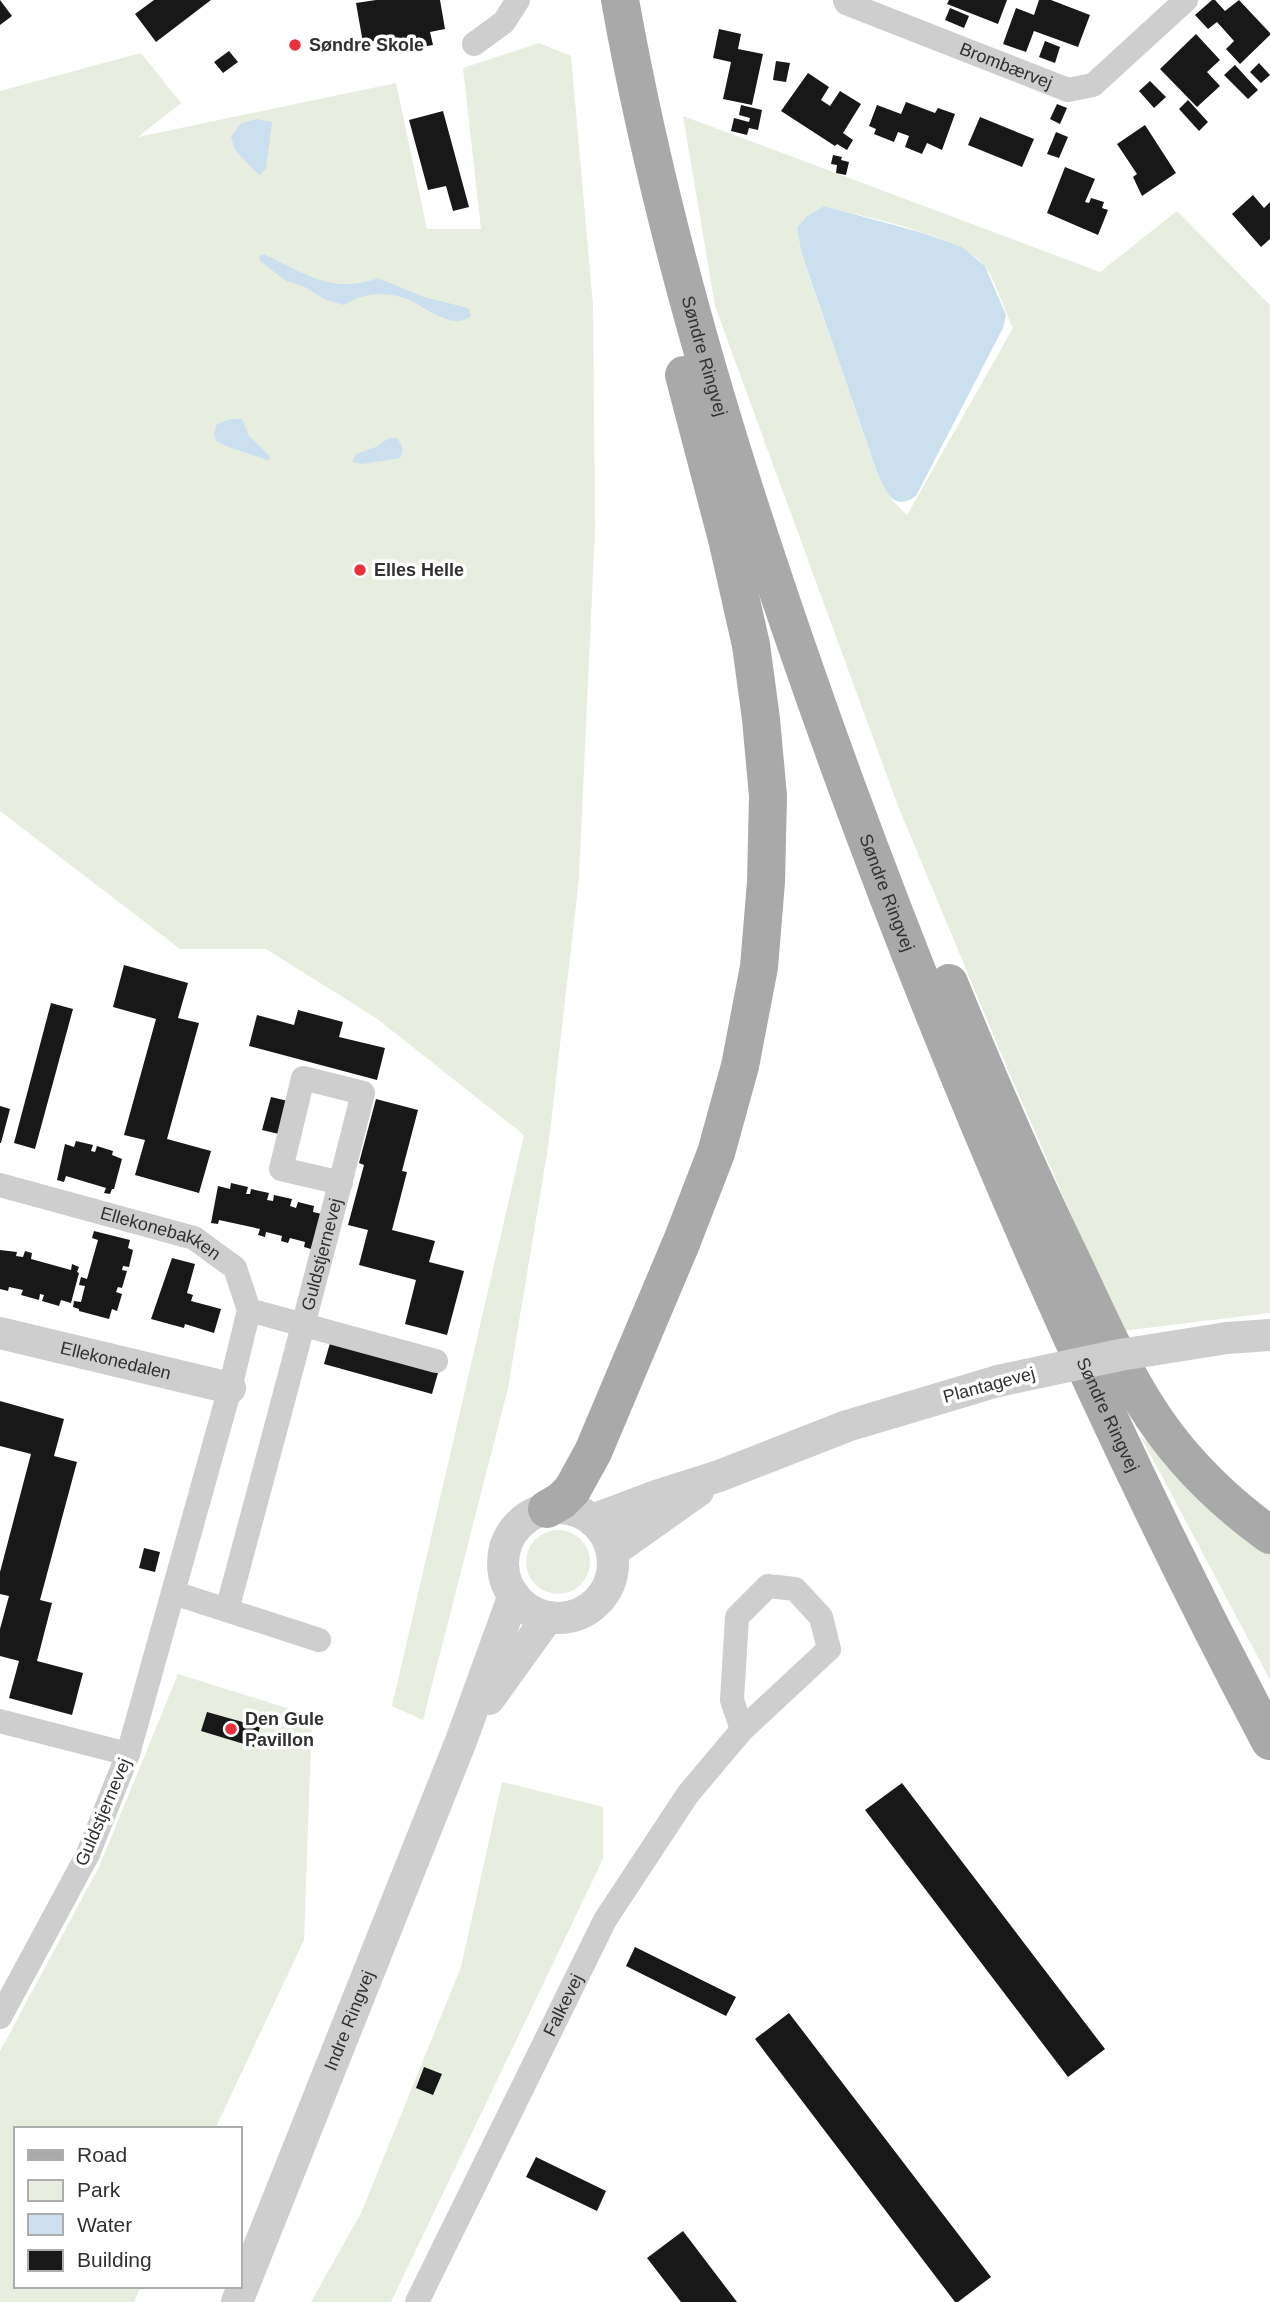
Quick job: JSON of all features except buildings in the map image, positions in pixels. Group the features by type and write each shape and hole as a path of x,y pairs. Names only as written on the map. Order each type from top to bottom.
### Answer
{"main road":[{"path":"547,1509 561,1501 572,1490 593,1452 716,1153 740,1066 759,967 766,882 768,796 751,645 728,543 656,273 619,102 608,0"},
{"name":"Søndre Ringvej","path":"620,0 649,147 710,378 793,640 873,859 960,1083 1040,1270 1214,1636 1270,1741"},
{"path":"710,378 897,857 1045,1206 1124,1369 1166,1436 1219,1493 1270,1535"}],"street":[{"path":"474,44 504,22 518,0"},
{"name":"Brombærvej","path":"845,0 846,3 1068,90 1093,85 1186,0"},
{"name":"Guldstjernevej","path":"227,1610 341,1183"},
{"name":"Ellekonebakken","path":"0,1185 194,1238 235,1268 249,1310"},
{"path":"230,1388 249,1310"},
{"name":"Guldstjernevej","path":"249,1310 436,1361"},
{"name":"Ellekonedalen","path":"0,1334 230,1388"},
{"name":"Plantagevej","path":"592,1520 659,1494 719,1476 846,1426 998,1381 1119,1355 1227,1338 1270,1335"},
{"name":"Guldstjernevej","path":"0,2017 88,1854 128,1754 230,1388"},
{"name":"Plantagevej","path":"612,1552 719,1476"},
{"path":"547,1509 571,1510 592,1520 605,1534 612,1552 611,1578 597,1601 575,1615 562,1618 535,1613 514,1595 505,1574 505,1550 510,1536 520,1523 547,1509"},
{"name":"Falkevej","path":"417,2302 605,1920 688,1794 742,1730 829,1649 821,1617 795,1589 768,1586 737,1617 732,1700 742,1730"},
{"path":"174,1593 318,1640"},
{"name":"Indre Ringvej","path":"237,2302 461,1741 514,1595"},
{"name":"Indre Ringvej","path":"461,1741 548,1616"},
{"path":"0,1721 128,1754"}],"green space":[{"path":"539,43 571,56 593,305 595,529 579,878 549,1141 508,1388 423,1720 392,1706 524,1135 376,1018 266,949 180,949 0,811 0,91 141,53 181,103 138,137 396,83 427,229 481,229 463,68"},
{"path":"683,116 1100,272 1177,211 1270,305 1270,1313 1122,1331 1005,1063 898,806 715,306","holes":["824,206 932,235 971,254 988,270 1013,328 907,515 891,499 877,472 801,253 797,228"]},
{"path":"1140,1435 1235,1526 1270,1549 1270,1680"},
{"path":"558,1530 576,1536 584,1544 590,1562 584,1580 576,1588 558,1594 540,1588 532,1580 526,1562 532,1544 540,1536"},
{"path":"178,1674 312,1716 304,1940 216,2127 14,2127 14,2288 140,2288 134,2302 0,2302 0,2051 99,1867"},
{"path":"502,1782 603,1807 603,1859 391,2302 311,2302 361,2213 461,1967"}],"water":[{"path":"256,119 272,122 266,169 259,175 235,150 231,137 240,124"},
{"path":"824,206 923,233 962,247 985,266 1006,315 1003,328 916,496 908,501 895,501 877,472 801,252 797,228 806,217"},
{"path":"264,254 319,280 333,283 362,283 378,278 424,297 468,308 471,316 463,320 445,319 409,300 386,294 365,296 344,305 326,300 303,286 286,281 260,261 259,256"},
{"path":"231,419 242,419 249,436 271,457 268,461 216,441 214,433 217,424"},
{"path":"389,438 397,438 400,443 403,450 400,458 362,464 352,462 356,454 376,447"}],"place":[{"name":"Søndre Skole","path":"295,45"},
{"name":"Elles Helle","path":"360,570"},
{"name":"Den Gule Pavillon","path":"231,1729"}]}
